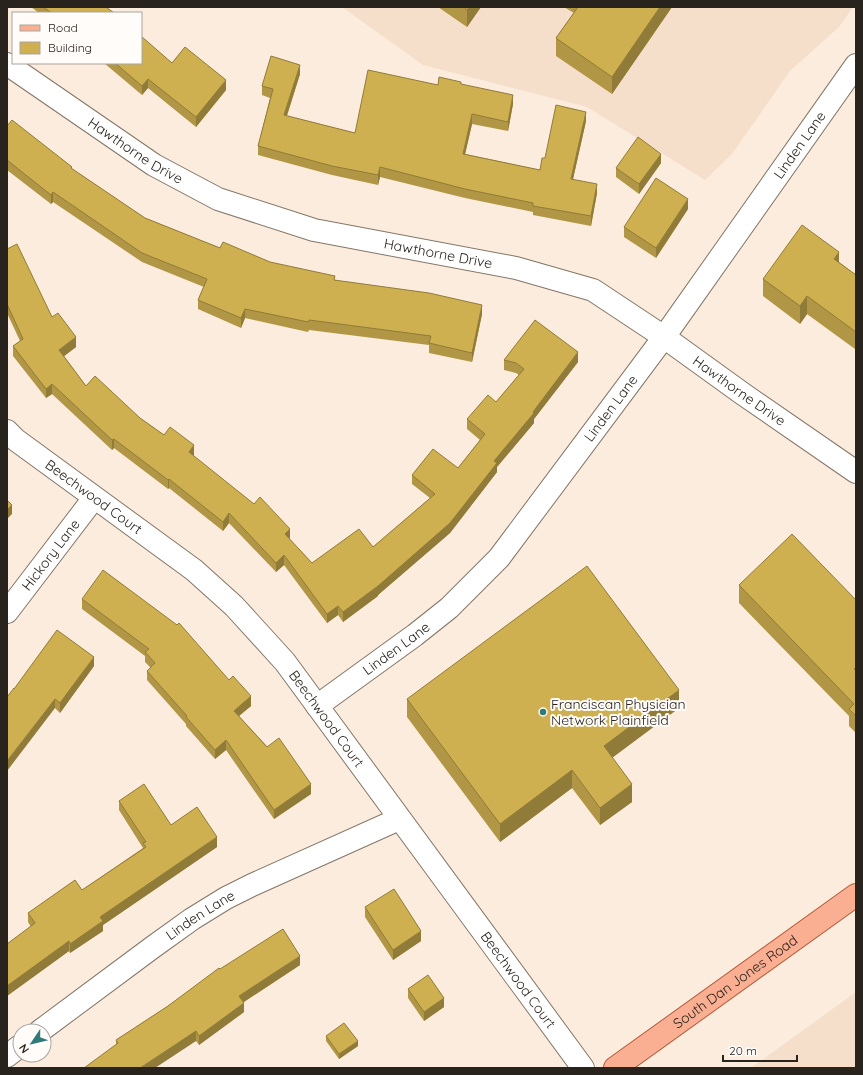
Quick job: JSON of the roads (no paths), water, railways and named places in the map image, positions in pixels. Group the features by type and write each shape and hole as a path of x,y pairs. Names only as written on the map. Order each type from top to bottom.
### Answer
{"main road":[{"name":"South Dan Jones Road","path":"615,1068 856,895"}],"street":[{"name":"Hawthorne Drive","path":"7,64 154,165 218,199 314,230 516,268 593,290 664,337 856,472"},
{"name":"Linden Lane","path":"318,706 415,636 449,608 499,558 664,337 856,65"},
{"name":"Beechwood Court","path":"7,431 16,440 94,498 194,570 234,606 285,662 583,1068"},
{"name":"Hickory Lane","path":"7,612 94,498"},
{"name":"Linden Lane","path":"51,1023 192,919 226,898 399,819"}],"place":[{"name":"Franciscan Physician Network Plainfield","path":"543,712"}]}
